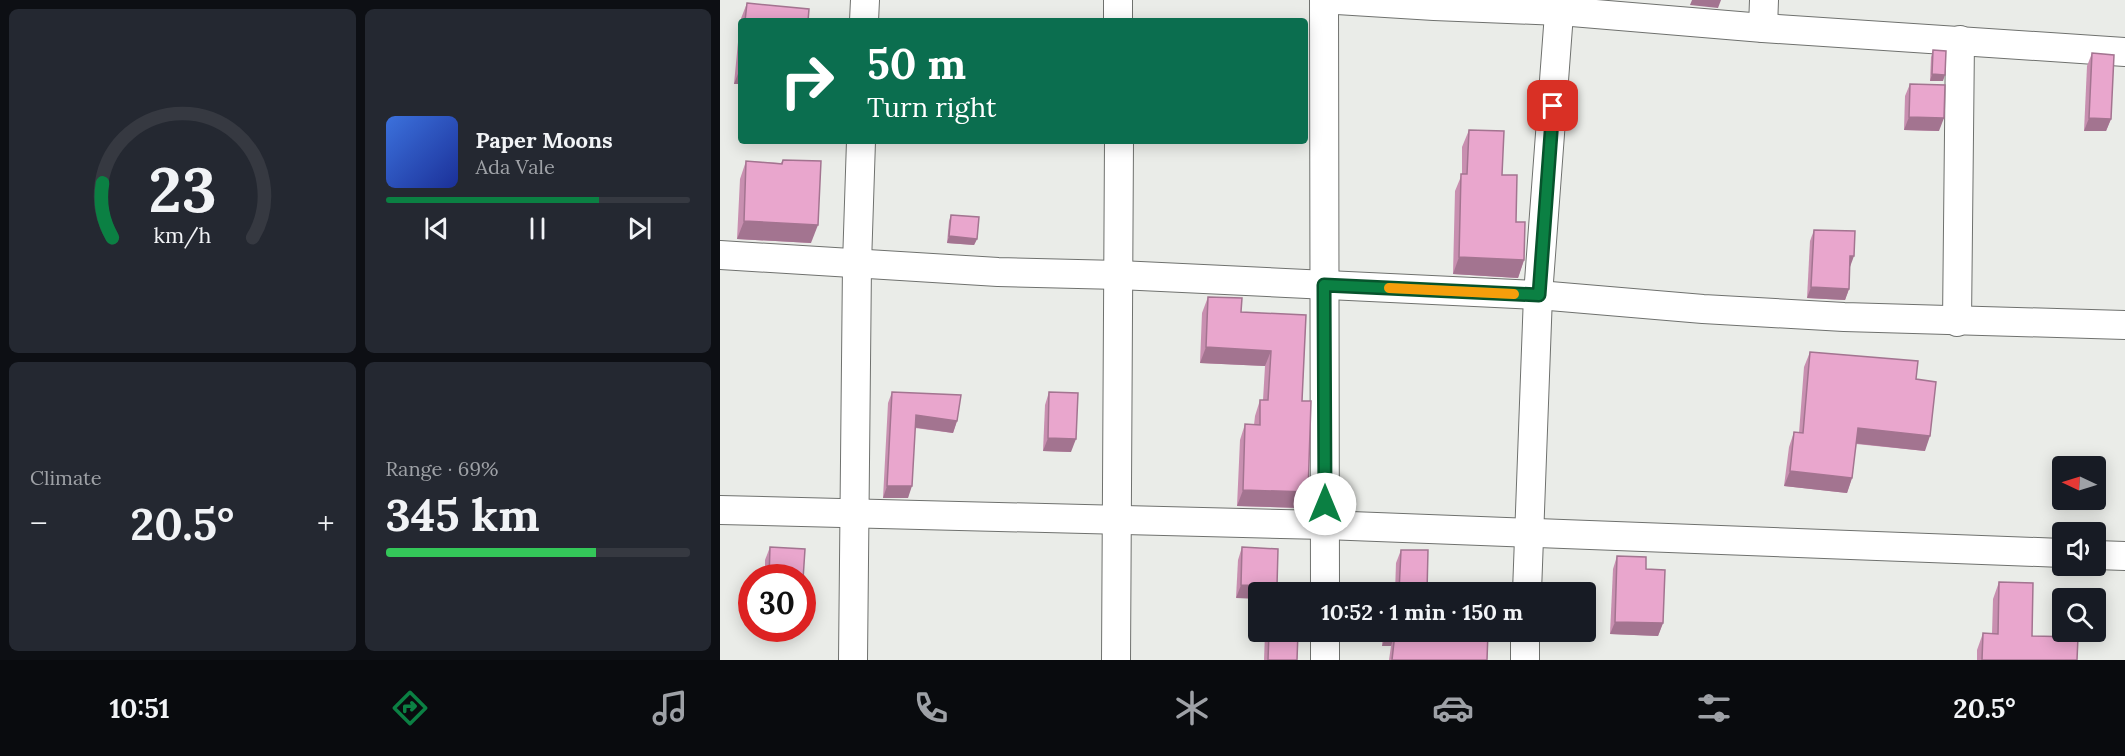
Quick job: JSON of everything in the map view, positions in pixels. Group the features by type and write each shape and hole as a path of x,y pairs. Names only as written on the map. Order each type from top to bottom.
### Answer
{"street":[{"path":"864,18 865,0"},
{"path":"1118,0 1118,18"},
{"path":"1324,0 1325,582"},
{"path":"1337,0 1434,6 1560,6 1763,28 2125,51"},
{"path":"1763,28 1764,0"},
{"path":"1527,582 1539,295 1560,6"},
{"path":"1957,321 1960,40"},
{"path":"853,660 857,264 861,144"},
{"path":"1116,660 1115,521 1119,144"},
{"path":"720,255 998,272 1119,275 1539,295 1703,309 1957,321 2125,325"},
{"path":"720,510 1325,525 2052,553"},
{"path":"2106,555 2125,556"},
{"path":"1325,642 1325,660"},
{"path":"1525,660 1526,642"}],"building":[{"path":"747,3 809,9 808,18 745,18"},
{"path":"1933,50 1946,51 1945,75 1932,74"},
{"path":"2092,53 2114,55 2111,119 2089,118"},
{"path":"1910,84 1945,85 1944,118 1909,117"},
{"path":"1469,130 1504,131 1502,175 1517,175 1516,222 1525,222 1524,260 1459,257 1461,174 1467,174"},
{"path":"783,160 821,161 818,225 744,221 746,161 782,164"},
{"path":"951,215 979,217 977,239 949,236"},
{"path":"1814,230 1855,231 1854,256 1850,256 1849,289 1811,287"},
{"path":"1208,297 1242,298 1241,312 1306,315 1302,401 1311,401 1308,492 1243,490 1245,424 1260,425 1260,400 1268,400 1271,351 1206,347"},
{"path":"1810,352 1918,361 1916,379 1936,382 1930,436 1858,428 1852,478 1790,471 1794,432 1803,433"},
{"path":"892,392 961,395 957,421 916,415 912,486 887,486"},
{"path":"1049,392 1078,393 1076,439 1048,438"},
{"path":"770,547 805,549 804,564 769,564"},
{"path":"1242,547 1278,549 1277,582 1248,582 1248,585 1241,585"},
{"path":"1401,550 1428,550 1427,582 1399,582"},
{"path":"1617,556 1646,557 1646,569 1665,570 1663,623 1615,622"},
{"path":"1999,582 2033,583 2032,636 2052,636 2052,642 2078,642 2077,660 1982,660 1983,633 1998,634"},
{"path":"1269,642 1298,642 1297,660 1268,660"},
{"path":"1394,642 1488,642 1487,660 1392,660"}],"slow traffic":[{"path":"1389,288 1514,294"}],"route":[{"path":"1325,504 1324,285 1539,295 1553,106"}]}
